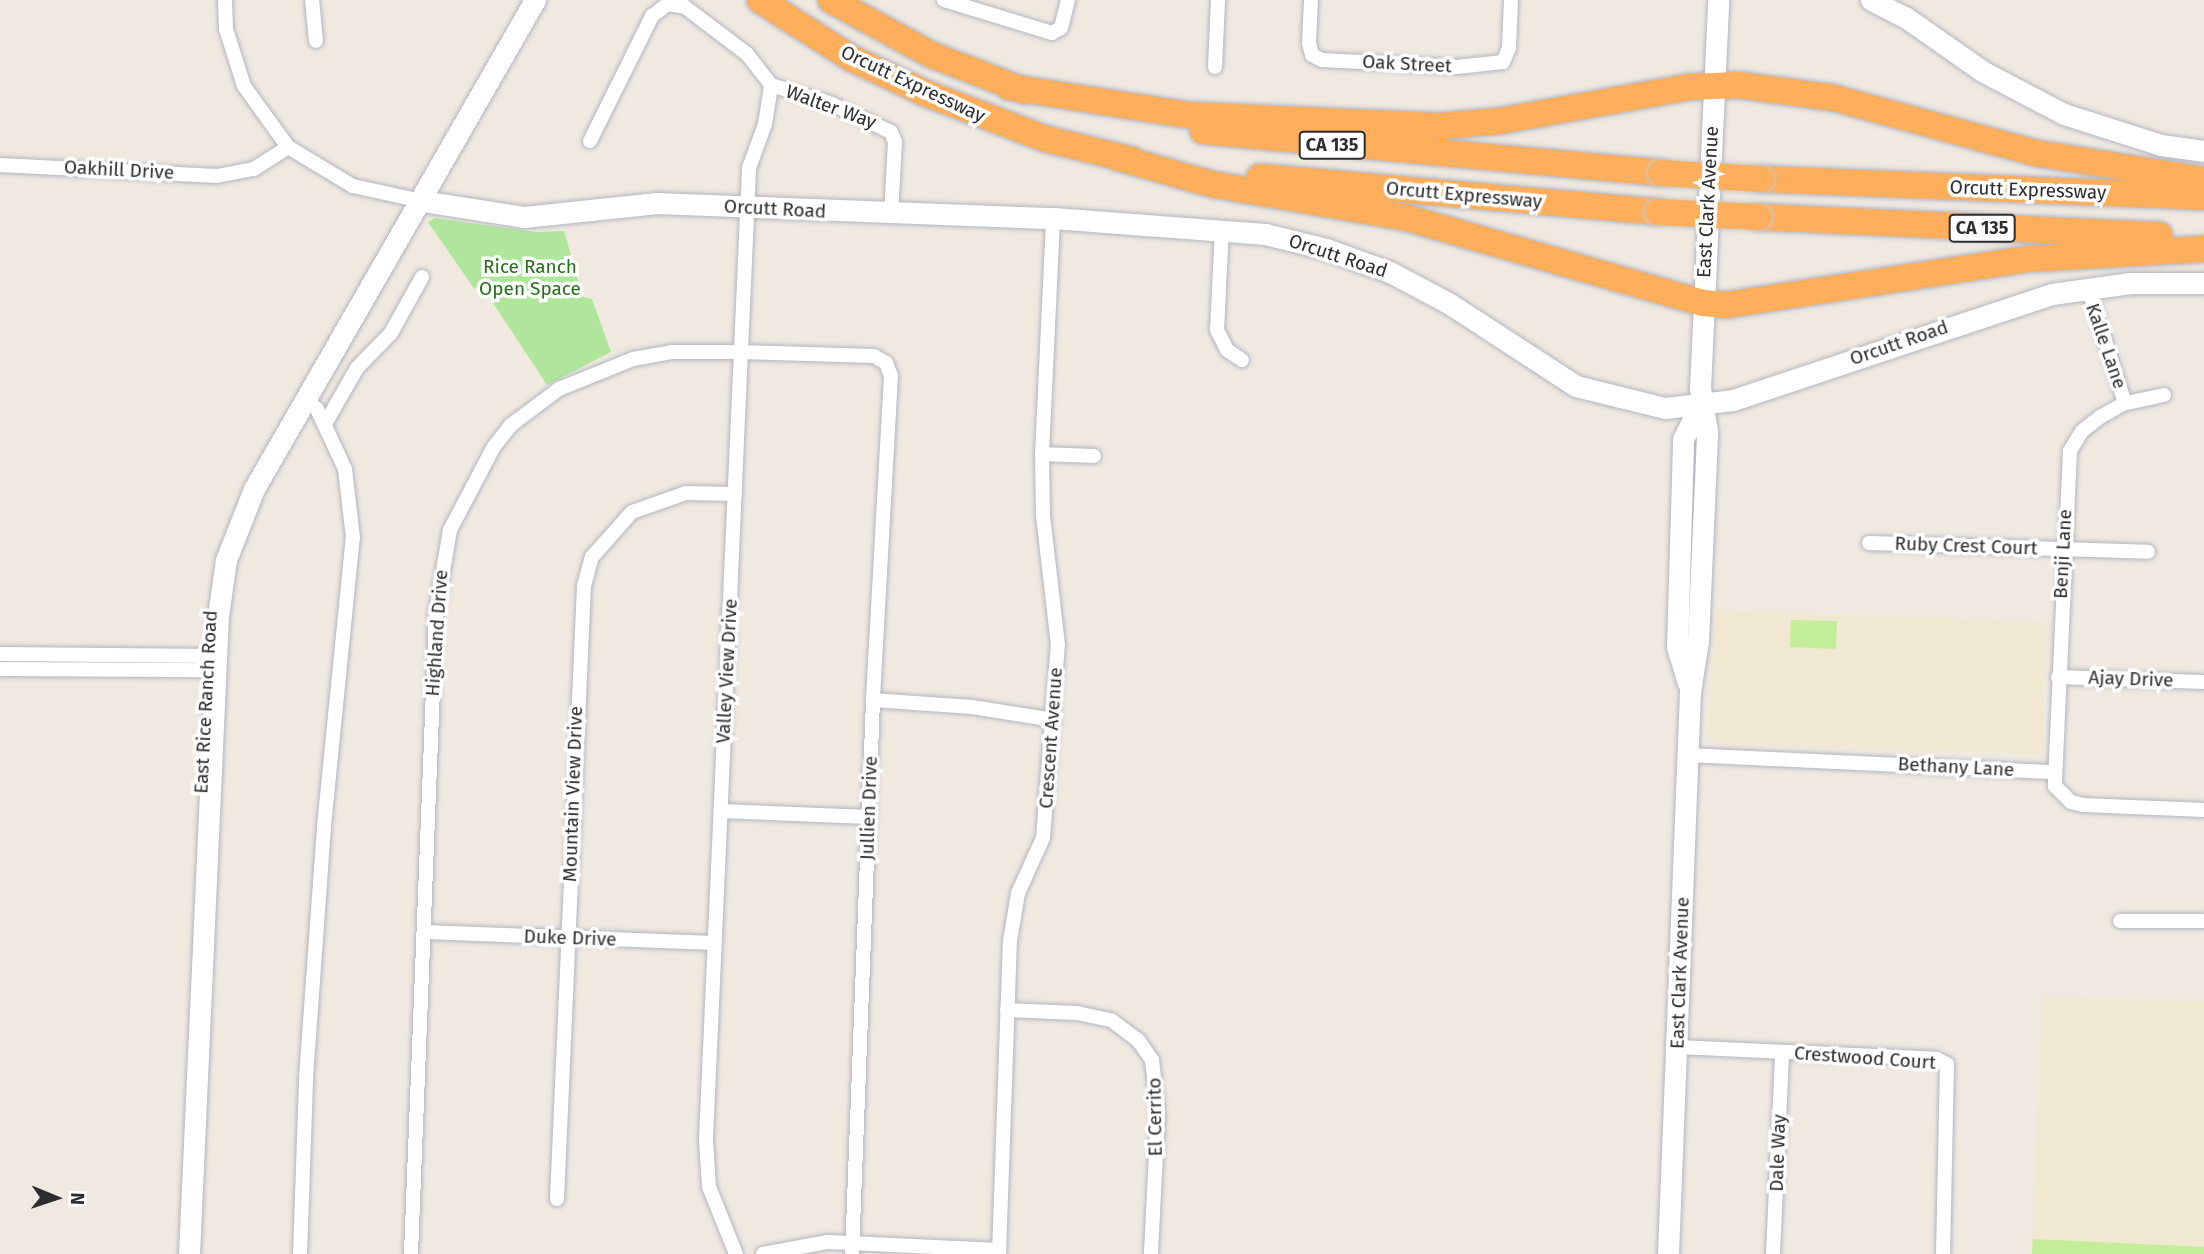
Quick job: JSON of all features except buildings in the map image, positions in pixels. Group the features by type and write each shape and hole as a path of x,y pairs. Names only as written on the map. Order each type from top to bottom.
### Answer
{"highway":[{"name":"Orcutt Expressway","path":"760,0 851,58 925,93 1046,139 1116,157 1211,172 1658,212 2204,236"},
{"name":"Orcutt Expressway","path":"831,0 933,55 1009,86 1109,116 1175,128 1661,173 2204,197"},
{"path":"1009,86 1187,115 1442,126 1500,121 1713,84 1803,91 2035,153 2204,180"},
{"path":"1116,157 1211,184 1407,218 1703,303 1727,305 2029,259 2204,249"}],"main road":[{"path":"416,200 521,0"},
{"path":"416,200 535,0"},
{"name":"East Clark Avenue","path":"1668,1254 1690,692 1698,641 1707,431 1700,405 1718,0"},
{"path":"1871,0 1905,17 1992,77 2064,114 2161,145 2204,151"},
{"name":"Orcutt Road","path":"416,200 524,217 633,203 1053,218 1222,228 1297,241 1390,272 1450,304 1576,386 1665,408 1733,400 2012,304 2088,288 2204,283"},
{"name":"East Rice Ranch Road","path":"177,1254 212,663 221,587 234,533 416,200"},
{"name":"East Rice Ranch Road","path":"189,1254 213,584 236,509 416,200"}],"street":[{"path":"225,0 226,29 239,74 262,117 284,144 353,186 416,200"},
{"path":"312,0 316,41"},
{"path":"944,0 1052,33 1061,27 1068,0"},
{"path":"1215,67 1218,0"},
{"name":"Oak Street","path":"1311,0 1312,55 1322,60 1457,66 1503,62 1509,48 1511,0"},
{"name":"Walter Way","path":"590,141 652,16 668,4 685,7 747,54 771,85 832,104 891,132 895,142 891,214"},
{"name":"Valley View Drive","path":"736,1254 709,1187 706,1162 749,169 765,124 771,85"},
{"name":"Oakhill Drive","path":"0,164 217,176 254,169 284,144"},
{"name":"Crescent Avenue","path":"999,1252 1010,941 1018,893 1042,838 1054,720 1058,645 1043,516 1042,454 1053,218"},
{"path":"1222,228 1217,330 1227,350 1242,359"},
{"path":"325,424 357,368 391,332 422,277"},
{"name":"Kalle Lane","path":"2088,288 2125,403"},
{"name":"Highland Drive","path":"411,1254 436,612 444,553 463,499 511,425 559,389 633,359 671,352 741,352 861,355 887,363"},
{"name":"Jullien Drive","path":"852,1249 873,701 891,376 887,363"},
{"name":"Benji Lane","path":"2054,772 2070,451 2082,431 2125,403 2164,395"},
{"path":"300,1254 306,1078 324,826 353,538 345,469 317,409 305,400"},
{"path":"1042,454 1094,456"},
{"name":"Mountain View Drive","path":"557,1199 581,621 593,557 621,520 645,505 686,493 735,494"},
{"name":"Ruby Crest Court","path":"1869,543 2148,552"},
{"path":"0,654 212,663"},
{"path":"0,669 212,663"},
{"name":"Ajay Drive","path":"2058,677 2204,682"},
{"path":"873,701 972,707 1054,720"},
{"name":"Bethany Lane","path":"1688,755 2054,772"},
{"path":"2054,772 2055,786 2071,802 2204,810"},
{"path":"720,811 868,817"},
{"path":"2120,921 2204,920"},
{"name":"Duke Drive","path":"425,932 714,943"},
{"name":"El Cerrito","path":"1007,1010 1104,1018 1138,1040 1152,1060 1158,1114 1151,1254"},
{"name":"Crestwood Court","path":"1677,1047 1937,1059 1947,1064 1943,1254"},
{"name":"Dale Way","path":"1773,1254 1782,1053"},
{"path":"763,1254 800,1244 852,1249 999,1252"}],"shaded area":[{"path":"1716,610 2047,622 2042,749 2037,754 1717,743 1707,733"},
{"path":"2042,996 2204,1002 2204,1254 2032,1254"}],"green space":[{"name":"Rice Ranch Open Space","path":"435,218 536,232 564,231 583,297 592,299 611,352 547,385 487,294 473,287 428,222"},
{"path":"1791,620 1837,621 1836,649 1790,647"},
{"path":"2033,1239 2204,1247 2204,1254 2032,1254"}]}
